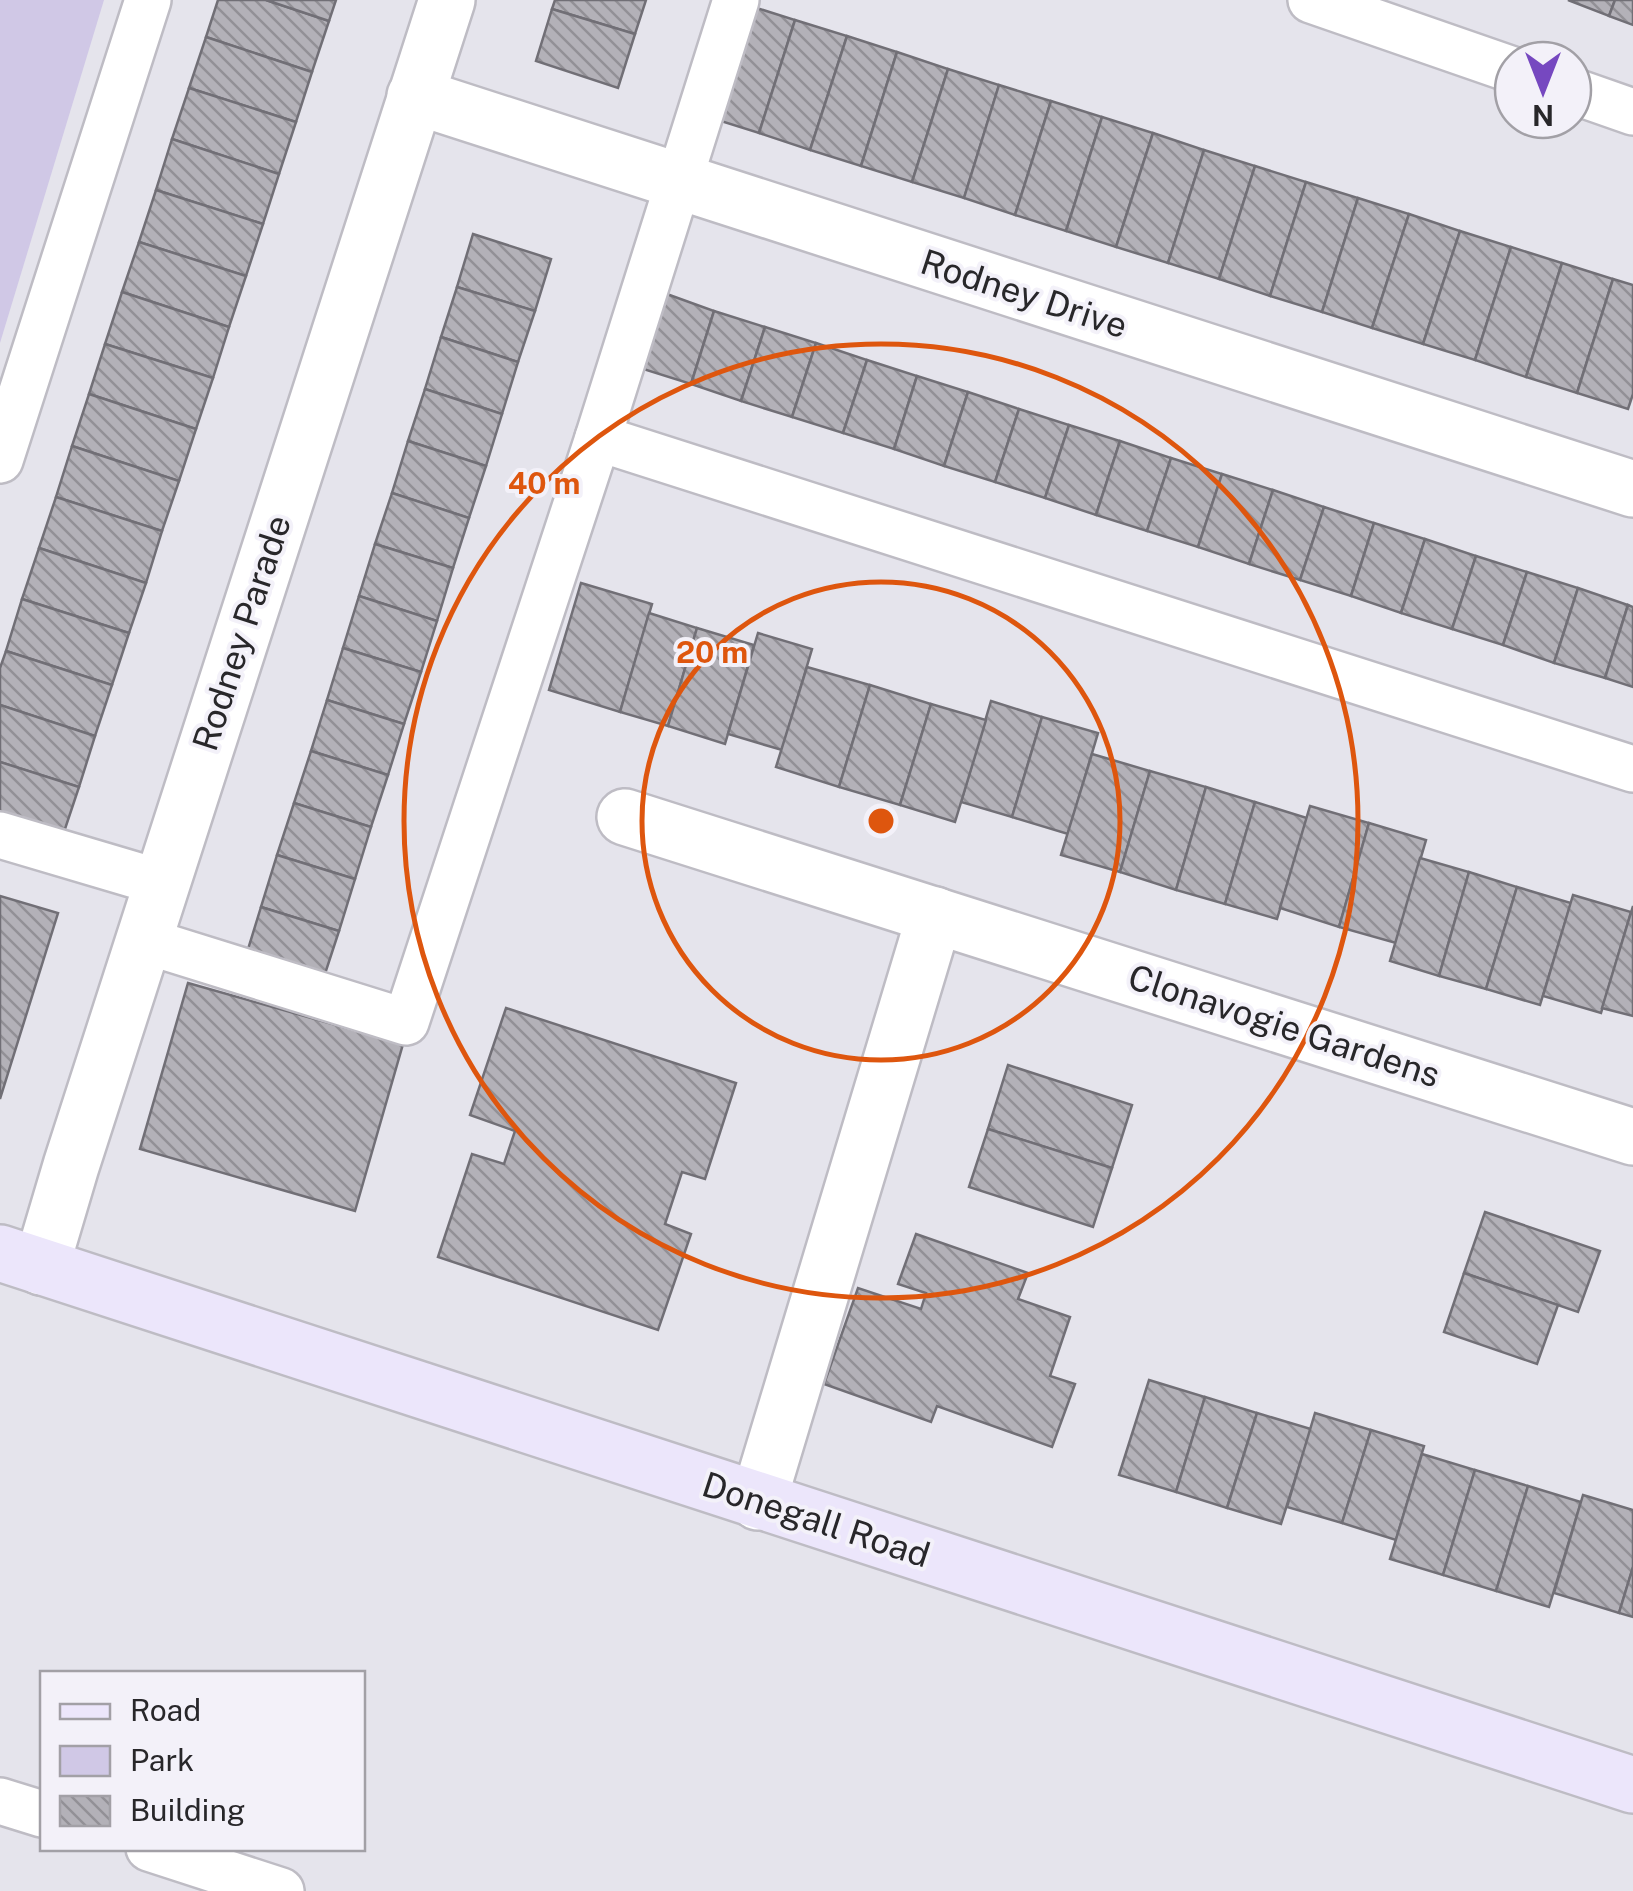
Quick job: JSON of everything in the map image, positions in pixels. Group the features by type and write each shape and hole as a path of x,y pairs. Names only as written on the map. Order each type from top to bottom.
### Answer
{"street":[{"name":"Rodney Parade","path":"21,1260 71,1166 446,0"},
{"name":"Rodney Drive","path":"416,96 1633,489"},
{"name":"Clonavogie Gardens","path":"625,816 1633,1137"},
{"path":"758,1502 935,915"},
{"name":"Donegall Road","path":"21,1260 1633,1784"}],"lane":[{"path":"0,460 148,0"},
{"path":"146,941 406,1022 598,438 736,0"},
{"path":"1311,0 1493,63"},
{"path":"1593,98 1633,112"},
{"path":"598,438 1633,769"},
{"path":"0,836 162,883"},
{"path":"0,1800 40,1813"},
{"path":"158,1851 281,1891"}],"green space":[{"path":"0,0 104,0 0,343"}],"building":[{"path":"218,0 266,0 329,21 312,72 206,37"},
{"path":"266,0 336,0 329,21"},
{"path":"555,0 646,0 635,34 552,9"},
{"path":"1568,0 1615,0 1609,16"},
{"path":"1615,0 1633,0 1633,25 1609,16"},
{"path":"744,4 795,20 759,133 708,117"},
{"path":"552,9 635,34 618,88 536,61"},
{"path":"795,20 847,36 810,150 759,133"},
{"path":"847,36 897,52 861,166 810,150"},
{"path":"206,37 312,72 296,122 189,88"},
{"path":"897,52 948,69 912,182 861,166"},
{"path":"948,69 999,85 964,198 912,182"},
{"path":"999,85 1051,101 1015,215 964,198"},
{"path":"189,88 296,122 279,174 172,139"},
{"path":"1051,101 1102,117 1066,231 1015,215"},
{"path":"1102,117 1153,133 1116,247 1066,231"},
{"path":"1153,133 1204,150 1168,263 1116,247"},
{"path":"172,139 279,174 263,224 156,190"},
{"path":"1204,150 1255,166 1219,279 1168,263"},
{"path":"1255,166 1306,182 1270,296 1219,279"},
{"path":"1306,182 1358,198 1322,312 1270,296"},
{"path":"156,190 263,224 246,276 139,242"},
{"path":"1358,198 1409,214 1372,328 1322,312"},
{"path":"1409,214 1460,231 1423,344 1372,328"},
{"path":"1460,231 1511,247 1475,360 1423,344"},
{"path":"473,234 551,259 535,311 457,287"},
{"path":"139,242 246,276 229,327 122,292"},
{"path":"1511,247 1562,263 1526,377 1475,360"},
{"path":"1562,263 1613,279 1577,393 1526,377"},
{"path":"1613,279 1633,285 1633,394 1628,409 1577,393"},
{"path":"457,287 535,311 518,362 441,337"},
{"path":"122,292 229,327 213,378 105,344"},
{"path":"664,293 714,311 691,384 640,368"},
{"path":"714,311 765,327 741,401 691,384"},
{"path":"765,327 816,343 792,417 741,401"},
{"path":"441,337 518,362 502,414 425,389"},
{"path":"816,343 867,360 843,433 792,417"},
{"path":"105,344 213,378 196,429 89,394"},
{"path":"867,360 917,376 894,449 843,433"},
{"path":"917,376 968,392 944,466 894,449"},
{"path":"425,389 502,414 486,466 408,441"},
{"path":"968,392 1019,409 995,482 944,466"},
{"path":"89,394 196,429 179,481 72,446"},
{"path":"1019,409 1069,425 1045,498 995,482"},
{"path":"1069,425 1120,441 1096,515 1045,498"},
{"path":"408,441 486,466 469,518 392,493"},
{"path":"1120,441 1171,458 1147,531 1096,515"},
{"path":"72,446 179,481 162,531 56,497"},
{"path":"1171,458 1222,474 1198,547 1147,531"},
{"path":"1222,474 1273,490 1249,564 1198,547"},
{"path":"1273,490 1324,507 1300,580 1249,564"},
{"path":"392,493 469,518 453,568 375,544"},
{"path":"56,497 162,531 146,583 39,548"},
{"path":"1324,507 1374,523 1351,596 1300,580"},
{"path":"1374,523 1425,539 1401,613 1351,596"},
{"path":"1425,539 1476,556 1452,629 1401,613"},
{"path":"375,544 453,568 437,621 359,596"},
{"path":"39,548 146,583 129,633 22,599"},
{"path":"1476,556 1527,572 1503,645 1452,629"},
{"path":"1527,572 1578,588 1554,663 1503,645"},
{"path":"581,583 652,604 620,712 549,690"},
{"path":"1578,588 1628,605 1605,678 1554,663"},
{"path":"359,596 437,621 421,672 343,648"},
{"path":"22,599 129,633 112,685 6,651"},
{"path":"1628,605 1633,607 1633,687 1605,678"},
{"path":"649,613 697,628 668,726 620,712"},
{"path":"697,628 754,645 725,744 668,726"},
{"path":"758,633 812,649 782,750 728,734"},
{"path":"343,648 421,672 404,724 327,700"},
{"path":"6,651 112,685 95,736 0,705 0,668"},
{"path":"807,667 870,685 839,787 776,767"},
{"path":"870,685 931,704 900,805 839,787"},
{"path":"327,700 404,724 388,775 311,751"},
{"path":"991,701 1042,717 1012,817 961,802"},
{"path":"931,704 986,720 955,822 900,805"},
{"path":"0,705 95,736 79,787 0,762"},
{"path":"1042,717 1098,733 1068,834 1012,817"},
{"path":"311,751 388,775 371,827 294,803"},
{"path":"1092,754 1150,771 1120,872 1061,855"},
{"path":"0,762 79,787 62,838 0,818"},
{"path":"1150,771 1206,787 1176,890 1120,872"},
{"path":"1206,787 1255,802 1225,904 1176,890"},
{"path":"1255,802 1307,818 1277,919 1225,904"},
{"path":"294,803 371,827 355,879 277,855"},
{"path":"1310,806 1369,823 1339,927 1280,908"},
{"path":"1369,823 1426,840 1396,943 1339,927"},
{"path":"277,855 355,879 339,931 261,907"},
{"path":"1420,858 1469,872 1439,976 1390,961"},
{"path":"1469,872 1517,887 1486,989 1439,976"},
{"path":"1517,887 1571,903 1540,1005 1486,989"},
{"path":"1573,895 1631,912 1601,1013 1543,996"},
{"path":"0,896 58,913 0,1099"},
{"path":"1633,906 1633,1016 1602,1008"},
{"path":"261,907 339,931 322,983 245,959"},
{"path":"188,983 403,1044 355,1211 140,1149"},
{"path":"506,1008 736,1083 705,1179 682,1172 665,1224 691,1234 658,1330 438,1257 472,1154 504,1164 515,1131 470,1115"},
{"path":"1008,1065 1132,1105 1112,1168 988,1129"},
{"path":"988,1129 1112,1168 1093,1227 969,1187"},
{"path":"1485,1212 1600,1251 1578,1312 1464,1273"},
{"path":"916,1234 1028,1273 1018,1299 1070,1317 1050,1376 1075,1384 1052,1447 937,1406 931,1422 824,1384 858,1288 921,1309 926,1293 898,1284"},
{"path":"1464,1273 1558,1305 1537,1364 1444,1332"},
{"path":"1149,1380 1205,1397 1176,1492 1119,1475"},
{"path":"1205,1397 1257,1413 1227,1508 1176,1492"},
{"path":"1257,1413 1311,1429 1281,1524 1227,1508"},
{"path":"1315,1413 1371,1430 1342,1523 1287,1507"},
{"path":"1371,1430 1424,1446 1396,1540 1342,1523"},
{"path":"1422,1454 1475,1470 1443,1575 1390,1559"},
{"path":"1475,1470 1528,1486 1496,1591 1443,1575"},
{"path":"1528,1486 1581,1502 1549,1607 1496,1591"},
{"path":"1583,1495 1633,1510 1633,1567 1619,1613 1554,1593"},
{"path":"1633,1567 1633,1617 1619,1613"}]}
